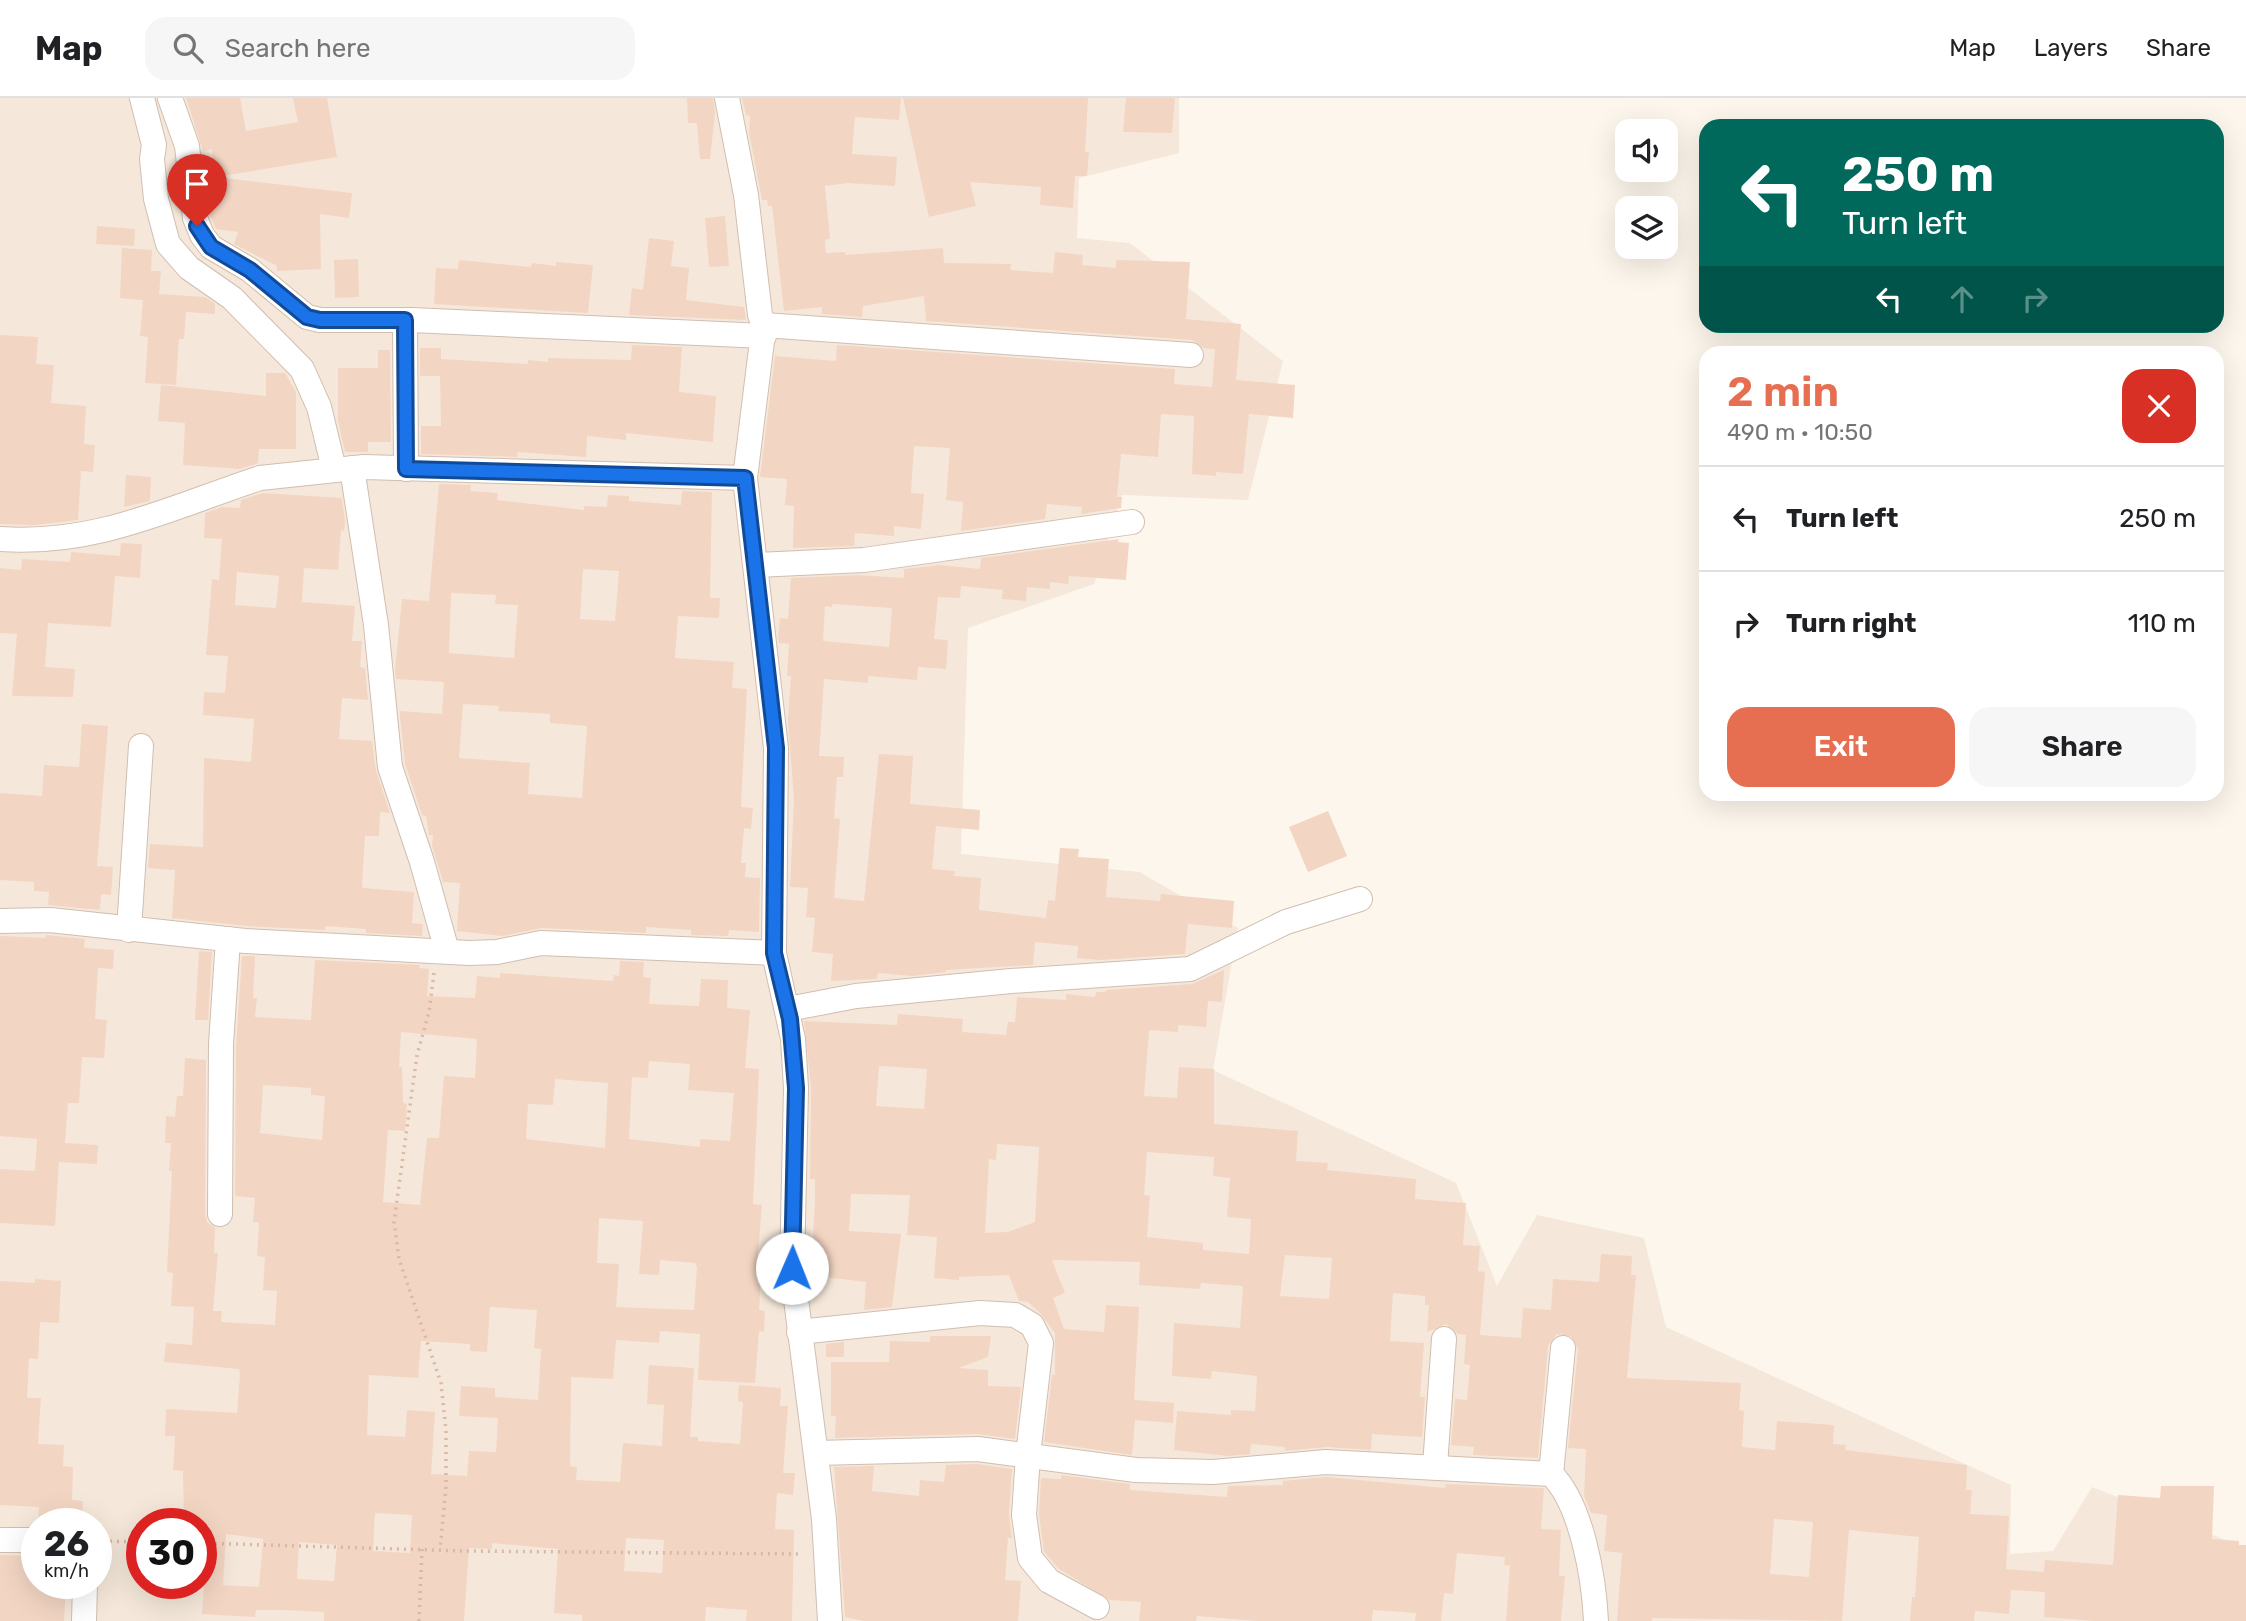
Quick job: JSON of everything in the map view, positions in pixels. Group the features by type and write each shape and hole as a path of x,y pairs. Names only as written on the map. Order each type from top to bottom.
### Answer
{"street":[{"path":"142,98 154,145 152,159 156,199 168,244 189,268 232,298 302,369 319,407 357,468 387,717 390,767 422,862 442,951"},
{"path":"170,98 187,146 197,226 211,247 250,270 307,317 320,320 405,320 763,343 1191,355"},
{"path":"727,98 746,195 763,343 745,478 776,748 774,953 795,1007 792,1268 816,1452 830,1621"},
{"path":"405,320 406,469"},
{"path":"0,540 50,541 93,535 260,478 357,468 745,478"},
{"path":"757,565 864,560 1132,522"},
{"path":"129,930 141,746"},
{"path":"795,1007 1011,981 1190,970 1286,922 1360,899"},
{"path":"0,921 50,920 228,939 442,951 497,951 541,943 774,953"},
{"path":"220,1214 221,1044 228,939"},
{"path":"799,1332 980,1313 1015,1315 1032,1325 1041,1343 1027,1455 1024,1515 1030,1558 1049,1581 1097,1607"},
{"path":"1435,1466 1444,1339"},
{"path":"1563,1348 1551,1474 1565,1493 1591,1563 1596,1621"},
{"path":"816,1452 978,1449 1136,1470 1213,1472 1326,1462 1551,1474"},
{"path":"0,1539 21,1540"},
{"path":"85,1599 85,1621"}],"path":[{"path":"440,1550 446,1486 446,1431 441,1383 403,1272 394,1222 417,1055 442,951"},
{"path":"217,1543 440,1550 826,1554"},
{"path":"419,1621 422,1549"}],"shaded area":[{"path":"0,98 1179,98 1179,153 1079,178 1077,238 1130,243 1283,361 1248,500 1122,495 1094,584 968,628 961,854 1139,872 1238,928 1213,1070 1456,1183 1497,1286 1537,1215 1644,1238 1666,1327 2011,1485 2010,1554 2053,1551 2092,1487 2246,1548 2246,1621 0,1621"}],"building":[{"path":"186,98 240,98 246,131 298,122 293,98 327,98 337,157 213,177 212,149 203,151"},
{"path":"687,98 713,98 715,113 710,159 700,159 697,123 688,123"},
{"path":"742,98 901,98 899,120 855,117 852,154 897,157 895,186 848,183 825,186 830,239 825,240 826,253 845,252 845,255 943,248 944,263 1011,264 1010,270 1053,273 1055,252 1083,255 1082,265 1116,268 1116,260 1190,262 1186,319 1241,324 1236,380 1295,385 1293,418 1249,414 1243,474 1216,472 1216,476 1192,474 1194,416 1161,414 1158,457 1121,454 1117,497 1122,497 1121,508 1081,514 1082,507 1047,504 1045,519 961,531 963,502 946,500 950,448 914,446 911,493 924,494 921,529 894,526 894,536 855,533 854,546 793,548 794,506 785,505 787,479 760,477 775,356 836,361 837,345 1175,369 1174,384 1212,387 1215,349 1204,348 1192,340 926,321 924,296 863,306 862,317 822,314 822,307 784,311 772,206 768,206 767,200 762,200 749,132 750,116 746,115"},
{"path":"903,98 1088,98 1085,152 1089,152 1087,176 1075,176 1073,208 1040,205 1041,187 970,182 976,206 929,217"},
{"path":"1126,98 1175,98 1172,133 1123,132"},
{"path":"216,177 352,193 349,218 320,214 321,269 277,271 277,266 234,244 238,232 216,229 210,215"},
{"path":"725,216 729,266 709,267 705,218"},
{"path":"97,226 135,229 134,246 96,244"},
{"path":"649,238 674,241 671,266 689,268 686,300 744,307 746,320 629,315 632,288 643,290"},
{"path":"122,248 152,250 151,271 161,271 159,294 205,297 215,304 215,314 186,312 184,339 179,339 176,385 145,383 148,337 140,336 143,300 120,298"},
{"path":"358,259 359,297 335,298 334,260"},
{"path":"459,260 531,267 532,263 556,266 556,262 593,265 588,313 434,304 436,268 458,269"},
{"path":"0,335 38,337 36,364 54,365 51,403 86,406 84,444 95,445 93,472 81,471 78,520 35,525 0,524"},
{"path":"632,345 682,347 679,392 716,396 713,442 626,433 626,440 587,436 586,457 518,452 517,457 421,454 421,426 441,426 440,376 420,376 420,348 441,348 441,359 528,364 528,360 548,362 548,358 631,360"},
{"path":"378,350 390,350 391,442 368,442 368,452 345,452 338,421 338,368 378,368"},
{"path":"266,373 285,373 296,392 296,449 259,449 258,463 240,469 183,465 185,423 158,421 161,385 266,396"},
{"path":"126,475 151,477 150,501 124,507"},
{"path":"439,484 471,485 470,491 498,493 497,500 584,510 584,506 607,507 608,495 629,496 629,501 681,505 682,491 712,492 710,598 720,598 719,618 678,616 675,658 734,662 732,688 747,689 741,807 753,808 751,829 744,828 741,863 746,863 745,877 760,878 759,932 729,930 728,936 691,935 691,930 646,927 646,933 542,928 502,936 457,931 460,883 443,882 432,845 433,835 429,835 426,816 422,815 405,764 400,716 400,711 442,714 444,682 396,679 395,670 402,599 429,601","holes":["583,569 619,571 615,621 580,619","451,593 496,595 495,604 518,605 514,658 449,653","463,704 499,706 498,711 550,714 550,723 587,726 582,798 528,794 530,763 459,758"]},
{"path":"263,493 342,498 345,521 344,531 341,530 338,570 304,568 302,602 355,606 352,641 362,641 360,667 365,668 368,700 342,698 339,739 372,741 376,771 390,813 380,812 379,836 365,836 362,884 363,888 414,892 412,923 423,924 422,936 366,933 366,929 325,926 325,930 246,926 172,918 175,870 148,868 150,844 203,847 204,758 251,762 254,719 203,715 204,692 225,693 228,656 206,655 212,579 219,580 222,539 204,538 205,513 222,507 240,508 241,500","holes":["237,572 279,576 276,608 235,605"]},
{"path":"1119,539 1118,542 1129,543 1126,580 1069,576 1068,584 1050,582 1050,589 1027,587 1026,601 1002,599 1003,590 961,586 960,598 938,597 934,639 948,640 946,669 918,667 917,680 868,676 868,683 824,679 819,756 844,757 843,777 837,777 834,818 840,819 834,898 864,901 879,754 913,756 910,804 980,810 979,830 936,826 932,869 955,871 954,876 981,878 979,910 1046,918 1048,900 1055,901 1060,848 1079,849 1078,857 1109,859 1106,897 1160,901 1161,894 1234,901 1232,928 1188,924 1185,954 1101,960 1077,958 1078,946 1035,942 1033,965 946,970 912,976 878,973 877,979 831,981 833,954 812,952 815,918 806,917 808,888 790,887 794,800 788,720 791,676 787,676 789,644 779,643 778,638 780,618 788,619 791,578 857,575 904,578 904,569 940,565 980,569 981,558","holes":["832,604 892,608 889,647 823,641 825,606 832,607"]},
{"path":"121,543 142,544 140,578 115,576 111,627 48,623 45,667 75,669 73,697 12,696 17,634 0,633 0,568 21,570 22,559 70,562 71,552 120,556"},
{"path":"82,724 108,726 97,866 113,867 111,895 101,894 100,910 48,905 49,892 34,891 34,882 0,880 0,793 42,796 44,765 79,767"},
{"path":"1328,811 1347,856 1308,872 1289,827"},
{"path":"46,935 85,939 84,948 114,950 113,969 98,968 95,1019 107,1020 104,1058 82,1057 79,1103 68,1103 65,1143 98,1145 97,1164 59,1162 55,1226 0,1223 0,1169 35,1171 37,1139 0,1136 0,936 46,938"},
{"path":"199,951 212,952 208,1020 195,1020"},
{"path":"242,956 255,956 255,1017 311,1020 315,960 420,965 419,968 429,969 427,996 475,998 477,976 500,978 500,973 613,981 614,975 619,976 620,961 644,962 643,977 651,978 649,1004 699,1006 701,979 728,980 727,1008 750,1010 745,1068 759,1069 753,1204 762,1205 756,1276 761,1276 759,1310 765,1311 764,1332 759,1331 755,1383 698,1380 700,1334 660,1331 659,1343 616,1340 613,1379 571,1377 570,1466 577,1467 576,1480 620,1482 623,1443 662,1446 664,1405 647,1404 649,1365 694,1368 690,1437 698,1437 698,1441 740,1444 743,1402 738,1401 739,1385 781,1388 780,1406 788,1406 783,1473 795,1473 793,1495 777,1493 775,1529 794,1530 792,1621 746,1621 747,1610 706,1607 705,1621 582,1621 582,1615 554,1613 558,1549 492,1543 492,1549 469,1548 464,1621 324,1621 324,1612 286,1610 256,1610 255,1617 202,1614 203,1599 217,1599 217,1508 184,1508 183,1471 173,1470 175,1436 165,1436 166,1409 237,1413 240,1375 239,1369 164,1362 166,1343 192,1345 194,1307 171,1306 173,1273 167,1272 172,1171 169,1171 171,1143 165,1143 166,1116 175,1117 177,1096 183,1096 185,1058 206,1060 205,1214 207,1222 215,1228 214,1253 218,1253 213,1311 222,1311 221,1322 275,1325 277,1291 263,1290 265,1257 257,1256 259,1222 253,1222 255,1198 235,1196 236,1045","holes":["401,1032 477,1039 475,1078 444,1076 439,1138 427,1138 420,1205 383,1202 388,1130 405,1131 407,1104 403,1103 402,1067 399,1067","649,1061 690,1064 688,1090 734,1093 730,1141 700,1139 700,1147 629,1139 632,1077 648,1078","555,1079 608,1083 605,1148 526,1139 528,1104 553,1105","263,1085 311,1088 311,1095 325,1096 322,1140 260,1133","599,1218 643,1221 639,1274 659,1275 660,1260 695,1263 694,1310 616,1307 619,1264 597,1263","490,1307 537,1310 534,1348 541,1349 538,1400 495,1397 495,1388 461,1386 459,1416 498,1418 496,1452 469,1451 467,1476 431,1474 435,1412 407,1410 405,1437 367,1435 369,1375 418,1378 421,1341 470,1344 470,1351 487,1352","375,1513 412,1515 410,1553 373,1551","226,1534 263,1539 259,1587 223,1585","626,1538 664,1540 662,1573 624,1571","299,1542 337,1545 334,1581 297,1579"]},
{"path":"1224,970 1222,1002 1208,1001 1206,1027 1178,1025 1178,1032 1149,1030 1144,1096 1177,1098 1179,1067 1214,1069 1214,1124 1298,1131 1296,1161 1328,1163 1327,1170 1416,1179 1415,1199 1466,1203 1463,1245 1480,1246 1478,1271 1485,1272 1480,1335 1521,1338 1523,1308 1551,1310 1553,1279 1599,1282 1601,1254 1632,1256 1631,1275 1636,1275 1627,1378 1741,1383 1739,1410 1744,1411 1742,1447 1775,1450 1777,1421 1834,1425 1833,1444 1846,1445 1845,1450 1967,1465 1966,1490 1972,1490 1970,1514 2009,1516 2006,1569 2044,1572 2045,1560 2113,1565 2118,1495 2160,1498 2161,1486 2214,1486 2212,1539 2239,1541 2239,1545 2246,1545 2246,1621 2094,1621 2044,1617 2045,1592 2011,1590 2009,1614 1975,1611 1974,1621 1910,1621 1912,1597 1915,1597 1919,1537 1849,1530 1842,1621 1652,1618 1652,1621 1617,1621 1622,1553 1604,1551 1607,1515 1591,1513 1584,1496 1586,1449 1568,1448 1578,1349 1571,1336 1557,1334 1548,1346 1538,1458 1473,1455 1474,1447 1451,1445 1455,1399 1467,1400 1470,1365 1464,1364 1466,1335 1458,1334 1446,1324 1427,1332 1429,1305 1425,1305 1425,1296 1393,1293 1390,1341 1424,1343 1420,1397 1425,1397 1422,1437 1372,1434 1371,1450 1327,1447 1285,1451 1285,1447 1251,1444 1250,1454 1228,1456 1174,1450 1177,1411 1231,1415 1231,1410 1255,1411 1257,1376 1212,1371 1211,1379 1172,1376 1174,1323 1240,1328 1243,1286 1201,1283 1200,1289 1139,1285 1140,1262 1052,1260 1065,1293 1053,1298 1064,1329 1104,1332 1106,1305 1139,1307 1134,1400 1174,1403 1173,1423 1135,1420 1132,1455 1044,1442 1052,1375 1055,1375 1055,1333 1028,1302 1019,1301 1009,1275 959,1277 959,1280 934,1278 937,1237 907,1235 910,1195 851,1194 849,1231 901,1234 892,1307 864,1310 866,1282 808,1275 807,1255 812,1255 815,1179 810,1179 811,1087 804,1021 897,1025 898,1014 963,1019 962,1032 1006,1035 1008,1022 1015,1022 1017,997 1066,1000 1066,994 1095,997 1096,992 1106,990 1192,984","holes":["879,1066 927,1069 924,1109 876,1106","997,1144 1039,1147 1035,1222 1008,1232 985,1233 989,1159 996,1160","1147,1152 1214,1157 1213,1176 1230,1178 1227,1217 1251,1219 1249,1254 1203,1250 1203,1243 1147,1237 1150,1196 1144,1195","1285,1255 1332,1258 1329,1299 1280,1296","1774,1519 1813,1522 1809,1577 1770,1574"]},
{"path":"35,1279 61,1281 59,1323 40,1322 38,1359 29,1358 27,1398 41,1398 38,1444 64,1445 63,1466 73,1467 72,1500 83,1501 83,1508 0,1505 0,1281 35,1283"},
{"path":"930,1336 991,1336 988,1357 958,1368 988,1370 988,1386 1021,1387 1015,1439 978,1434 835,1438 836,1416 831,1416 831,1362 889,1362 890,1341 930,1342"},
{"path":"844,1342 844,1357 826,1357 826,1344"},
{"path":"977,1464 1012,1469 1009,1514 1012,1538 1008,1538 1005,1580 1021,1581 1018,1621 864,1621 845,1617 834,1467 874,1466 872,1491 919,1496 920,1480 944,1482 946,1465"},
{"path":"1061,1475 1130,1484 1130,1490 1227,1497 1228,1486 1283,1485 1283,1481 1326,1477 1445,1488 1446,1484 1544,1488 1541,1529 1561,1530 1559,1576 1565,1576 1561,1621 1506,1621 1510,1566 1504,1565 1505,1557 1457,1553 1453,1594 1444,1593 1441,1621 1415,1621 1416,1613 1373,1610 1372,1621 1257,1621 1197,1616 1196,1621 1139,1621 1141,1602 1110,1600 1059,1569 1044,1552 1039,1514 1041,1478 1061,1479"},
{"path":"0,1555 21,1556 21,1599 65,1599 64,1621 0,1621"}],"route":[{"path":"197,226 211,247 250,270 307,317 320,320 405,320 406,469 745,478 776,748 774,953 790,1019 796,1088 792,1268"}]}
